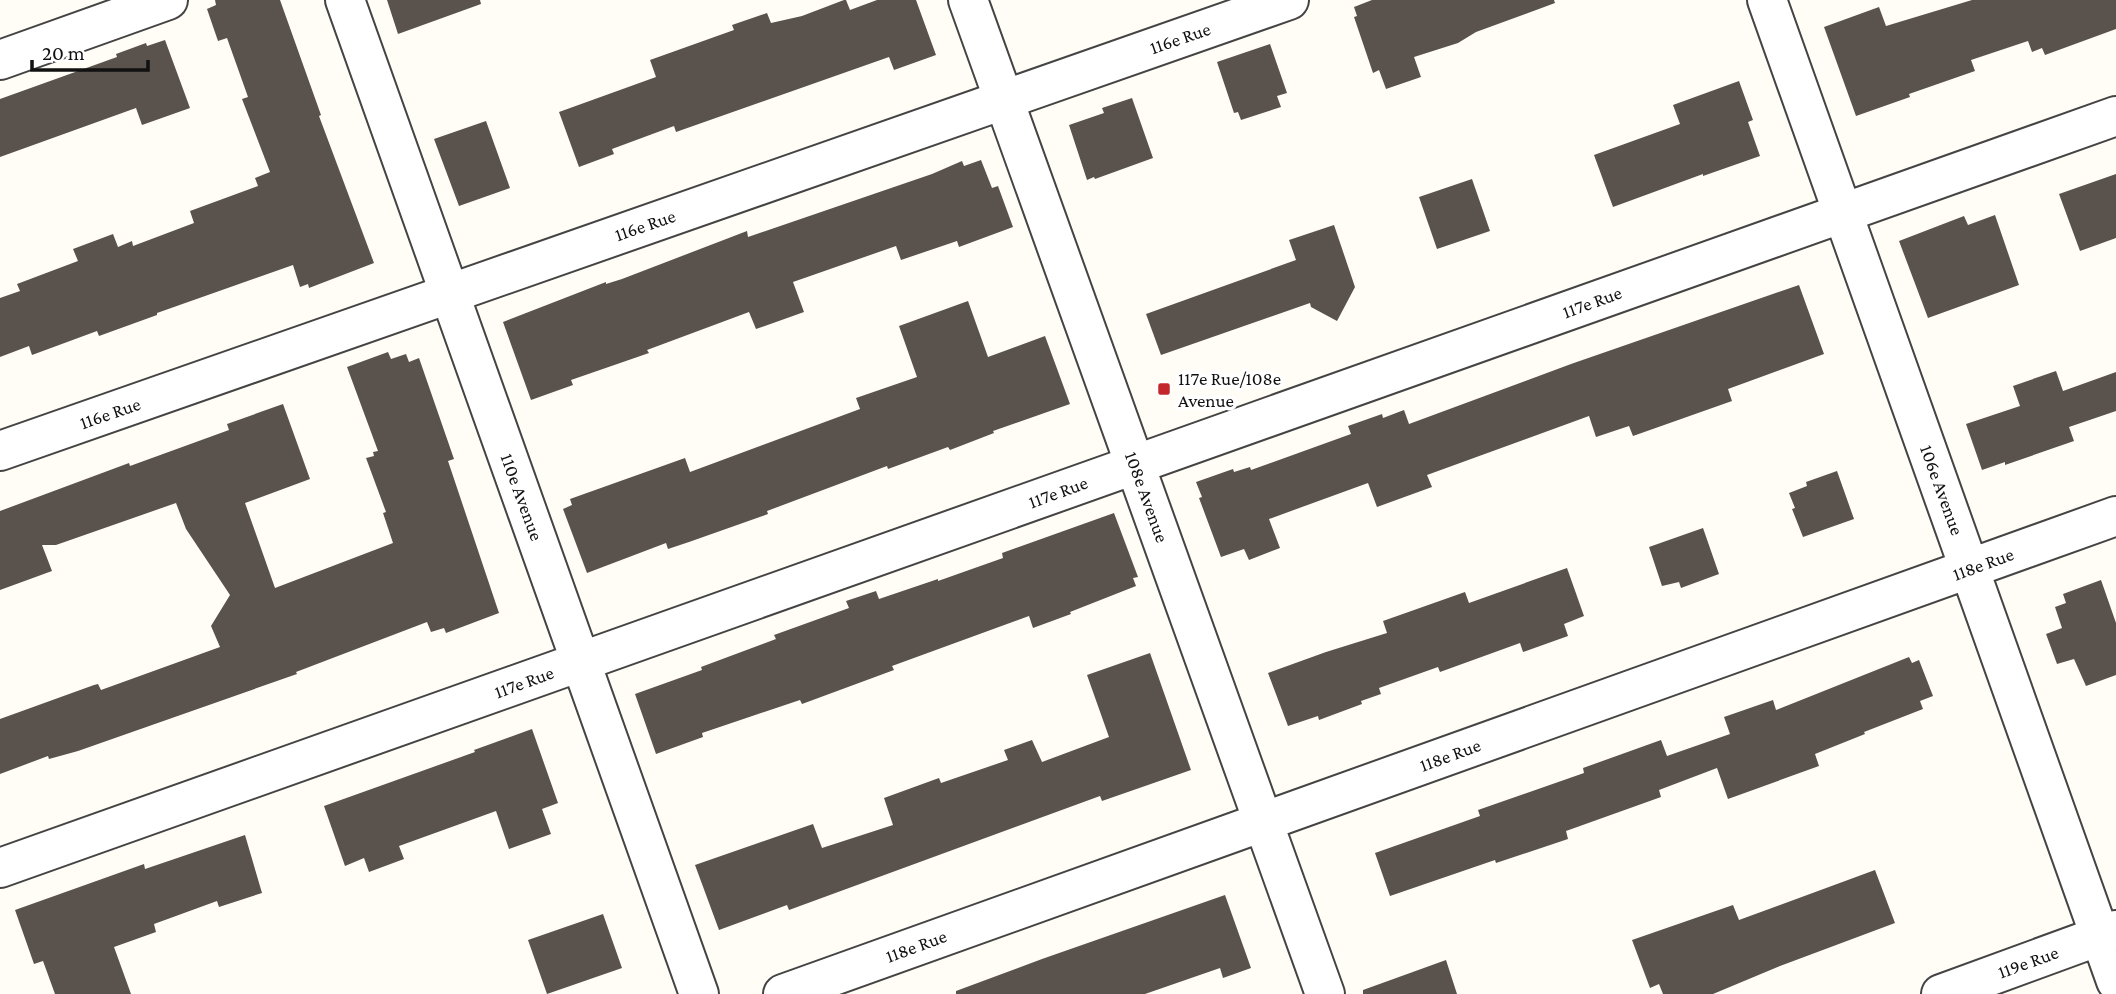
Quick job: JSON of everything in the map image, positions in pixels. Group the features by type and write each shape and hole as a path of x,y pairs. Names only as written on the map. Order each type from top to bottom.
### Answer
{"street":[{"path":"0,60 168,0"},
{"name":"110e Avenue","path":"345,0 699,994"},
{"name":"108e Avenue","path":"968,0 1325,994"},
{"name":"116e Rue","path":"0,451 1289,0"},
{"name":"106e Avenue","path":"1767,0 1970,569 2108,933 2116,981"},
{"name":"117e Rue","path":"0,868 2116,116"},
{"name":"118e Rue","path":"783,994 2116,516"},
{"name":"119e Rue","path":"1941,994 2108,933"}],"building":[{"path":"215,0 280,0 321,115 319,116 374,263 309,288 308,284 300,287 293,265 99,336 97,331 32,355 29,346 0,357 0,298 20,291 17,284 78,261 73,249 113,234 118,247 132,241 133,246 194,223 190,211 258,186 255,178 270,172 242,99 248,97 227,38 218,41 207,9 216,5"},
{"path":"387,0 480,0 481,4 398,34"},
{"path":"844,0 850,10 877,0 916,0 936,55 894,70 889,57 676,132 674,126 612,149 614,154 579,167 559,112 656,77 650,60 734,30 732,25 767,13 771,23 802,16"},
{"path":"1372,0 1554,0 1555,3 1476,32 1458,43 1414,57 1421,77 1386,89 1379,70 1373,73 1354,17 1357,16 1354,7"},
{"path":"1972,0 2116,0 2116,29 2045,55 2042,48 2032,52 2028,41 1971,60 1975,71 1856,116 1824,27 1879,7 1886,26"},
{"path":"165,40 190,108 142,125 136,108 0,157 0,99 117,57 116,54 146,43 147,46"},
{"path":"1270,44 1287,93 1277,96 1281,107 1241,120 1238,112 1234,113 1217,62"},
{"path":"1739,81 1753,120 1748,122 1760,156 1613,207 1594,155 1680,124 1673,105"},
{"path":"1132,98 1153,158 1087,180 1069,125 1104,113 1102,108"},
{"path":"486,121 510,188 459,206 434,139"},
{"path":"981,160 992,188 998,186 1013,227 959,247 957,241 901,260 896,246 793,282 804,312 756,329 749,312 647,350 649,353 571,380 573,385 531,400 503,322 747,231 748,237 932,174 962,161 964,166"},
{"path":"2116,174 2116,238 2080,251 2059,194"},
{"path":"1472,179 1490,231 1437,249 1419,197"},
{"path":"1995,215 2019,285 1928,318 1899,241 1964,216 1968,225"},
{"path":"1334,225 1355,287 1337,321 1311,307 1310,303 1161,355 1146,314 1296,260 1289,240"},
{"path":"1799,285 1824,354 1728,389 1732,401 1633,436 1629,426 1596,437 1589,416 1427,475 1432,487 1377,507 1368,483 1269,519 1280,548 1249,560 1244,549 1221,557 1199,498 1202,497 1196,482 1233,469 1234,472 1250,467 1251,470 1351,434 1348,426 1382,414 1383,418 1404,410 1409,424 1571,364"},
{"path":"968,301 988,357 1045,336 1070,404 993,431 994,433 950,450 948,447 888,469 887,466 767,511 768,514 689,542 668,549 666,543 587,573 563,509 572,505 570,499 685,458 690,472 860,409 856,398 917,377 899,326"},
{"path":"388,352 391,359 406,354 409,362 419,358 454,459 448,461 499,613 446,633 444,628 431,632 427,622 296,672 297,674 78,751 49,759 48,756 0,774 0,719 94,685 98,684 101,690 220,647 211,626 230,595 186,529 176,503 56,545 42,545 52,571 0,590 0,511 129,463 130,466 229,430 227,424 283,404 310,479 245,503 275,588 393,543 383,513 386,512 366,458 374,456 373,452 378,451 347,367"},
{"path":"2056,371 2063,391 2116,372 2116,411 2069,427 2074,441 2005,465 2005,462 1982,470 1966,424 2020,406 2013,386"},
{"path":"1837,471 1854,519 1803,537 1789,493 1807,486 1806,482"},
{"path":"1114,513 1138,577 1133,578 1136,586 1033,628 1029,616 892,666 894,670 802,704 800,700 702,733 703,737 656,754 635,694 776,639 774,635 849,608 846,601 876,591 879,599 938,581 1003,558 1002,553"},
{"path":"1703,528 1719,574 1681,588 1679,582 1662,586 1649,547"},
{"path":"1567,568 1584,616 1564,624 1568,636 1523,652 1520,643 1440,672 1438,667 1379,688 1381,694 1361,701 1362,704 1319,720 1318,716 1288,726 1268,673 1387,633 1383,621 1465,592 1469,603"},
{"path":"2101,580 2116,623 2116,675 2086,686 2074,659 2057,664 2046,634 2062,628 2055,607 2066,603 2063,594"},
{"path":"1150,653 1191,770 1102,801 1100,796 789,910 787,905 719,930 695,865 813,824 822,848 893,825 884,798 939,778 941,783 1008,760 1004,750 1032,740 1042,762 1109,737 1087,675"},
{"path":"1909,657 1912,663 1919,660 1933,696 1920,701 1923,709 1815,754 1819,766 1728,799 1717,768 1659,790 1661,797 1566,831 1568,839 1496,863 1495,860 1390,896 1375,853 1480,816 1478,810 1584,773 1583,768 1661,740 1667,756 1730,734 1724,717 1773,700 1776,710"},
{"path":"532,729 558,803 542,809 551,834 509,849 496,811 399,846 404,859 369,872 364,858 345,866 324,806"},
{"path":"245,835 262,893 219,907 217,901 154,924 156,932 114,947 131,994 55,994 43,961 34,964 15,910 144,864 145,869"},
{"path":"1875,870 1895,923 1713,994 1663,994 1659,984 1650,988 1632,940 1733,905 1739,920"},
{"path":"1225,895 1251,968 1223,978 1220,968 1145,994 956,994 956,991 1042,959"},
{"path":"603,914 622,968 547,994 528,940"},
{"path":"1446,960 1457,994 1363,994 1363,990"}],"place":[{"name":"117e Rue/108e Avenue","path":"1164,389"}]}
